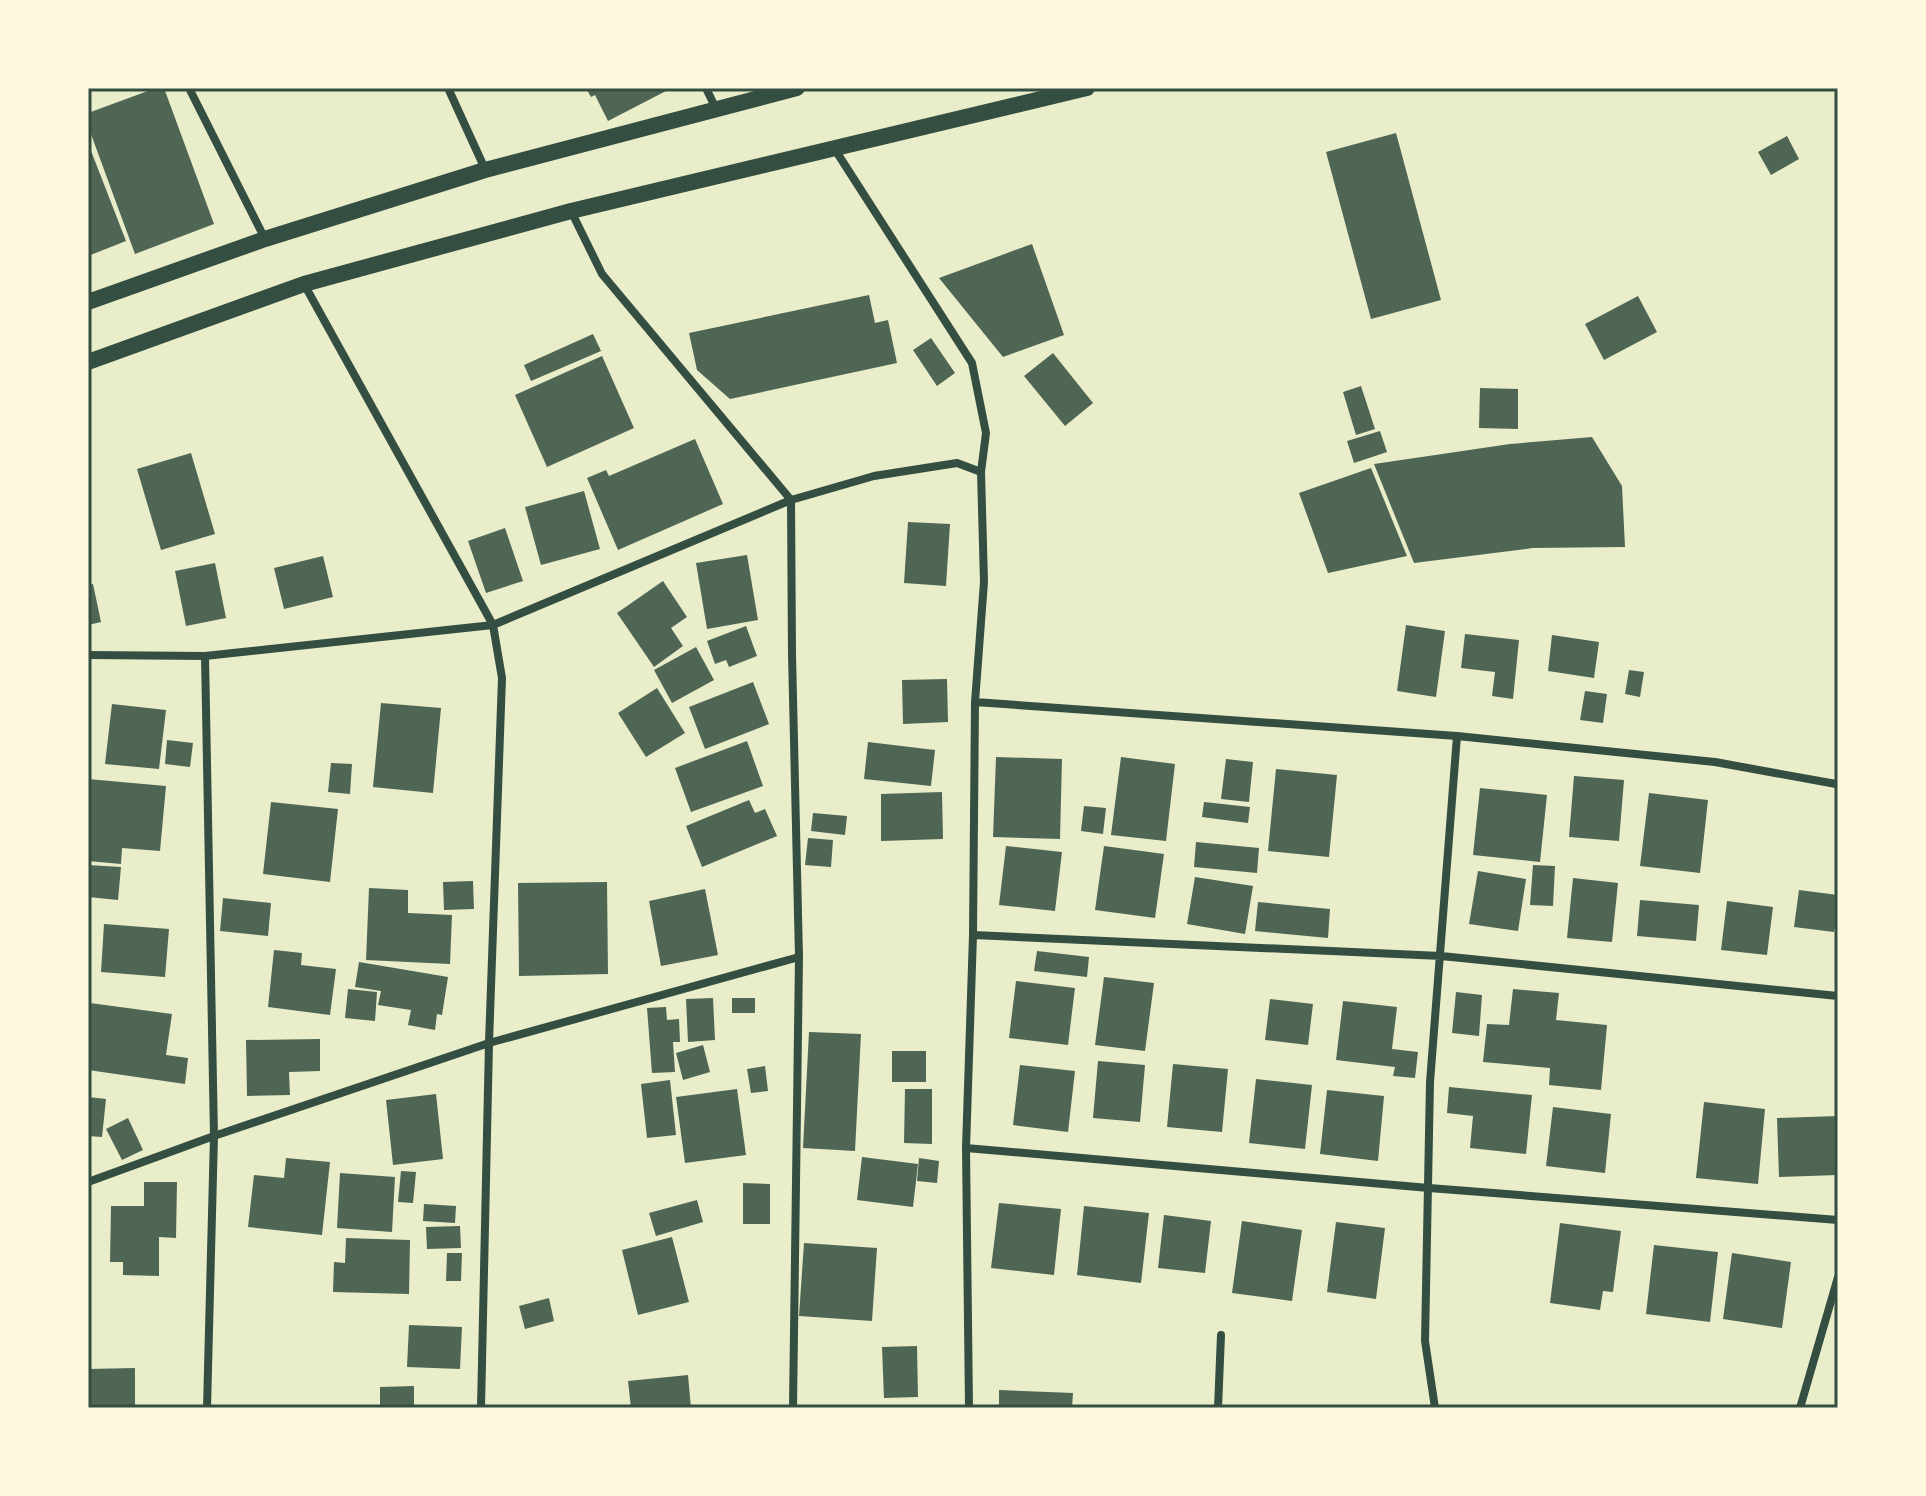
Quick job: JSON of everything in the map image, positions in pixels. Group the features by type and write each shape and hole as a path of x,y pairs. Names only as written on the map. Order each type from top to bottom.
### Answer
{"main road":[{"path":"88,302 265,239 485,170 797,88"},
{"path":"88,362 304,284 571,211 1087,88"}],"street":[{"path":"189,88 265,239"},
{"path":"448,88 485,170"},
{"path":"706,88 716,109"},
{"path":"834,148 972,363 986,433 981,472 984,582 975,702 973,935 966,1148 969,1408"},
{"path":"571,211 602,274 791,500 799,957 793,1408"},
{"path":"304,284 493,625 502,678 489,1043 481,1408"},
{"path":"88,655 205,656 493,625 791,500 874,476 929,467 957,463 981,472"},
{"path":"205,656 214,1136 207,1408"},
{"path":"975,702 1457,736 1715,762 1838,786"},
{"path":"1435,1408 1425,1341 1430,1082 1457,736"},
{"path":"973,935 1441,956 1838,996"},
{"path":"88,1182 489,1043 799,957"},
{"path":"966,1148 1838,1220"},
{"path":"1800,1408 1838,1277"},
{"path":"1218,1408 1221,1335"}],"building":[{"path":"156,88 164,88 214,224 135,254 88,126 88,113"},
{"path":"586,88 664,88 666,91 608,121 595,95 591,97"},
{"path":"1396,133 1441,300 1371,319 1326,152"},
{"path":"1787,136 1799,159 1771,175 1758,152"},
{"path":"88,143 126,241 88,256"},
{"path":"1032,244 1064,335 1003,357 939,278"},
{"path":"869,295 875,323 888,320 897,363 730,399 697,370 689,333"},
{"path":"1638,296 1657,332 1604,360 1585,324"},
{"path":"593,334 601,351 531,381 524,365"},
{"path":"931,338 955,373 937,386 913,350"},
{"path":"1053,353 1093,403 1065,426 1024,376"},
{"path":"602,356 634,428 547,467 515,395"},
{"path":"1361,386 1375,429 1356,435 1343,392"},
{"path":"1480,388 1518,389 1518,429 1479,428"},
{"path":"1380,431 1387,452 1354,463 1347,441"},
{"path":"1592,437 1622,486 1625,547 1533,548 1414,563 1374,464 1510,444"},
{"path":"695,439 723,504 618,550 587,478 606,470 609,476"},
{"path":"191,453 215,534 161,550 137,469"},
{"path":"1371,468 1407,556 1328,573 1299,493"},
{"path":"584,491 600,549 541,565 525,507"},
{"path":"908,522 950,524 946,586 904,583"},
{"path":"505,528 523,581 486,593 468,541"},
{"path":"747,555 758,620 707,629 696,563"},
{"path":"323,556 333,597 284,609 274,568"},
{"path":"215,563 226,618 186,626 175,571"},
{"path":"663,581 687,617 671,628 683,646 654,667 617,613"},
{"path":"93,584 101,622 88,625 88,585"},
{"path":"1406,625 1445,631 1436,697 1397,691"},
{"path":"746,626 757,656 729,667 726,660 715,664 707,641"},
{"path":"1465,634 1519,640 1513,699 1492,696 1495,672 1461,668"},
{"path":"1552,635 1599,642 1594,678 1548,671"},
{"path":"696,647 714,680 672,703 654,670"},
{"path":"1629,670 1644,672 1640,697 1625,694"},
{"path":"947,679 948,722 903,724 902,680"},
{"path":"753,682 769,724 705,749 689,707"},
{"path":"657,688 685,733 646,757 618,713"},
{"path":"1585,691 1607,694 1603,723 1580,720"},
{"path":"381,703 441,708 433,793 373,787"},
{"path":"112,704 166,710 159,769 105,764"},
{"path":"167,740 193,743 190,767 165,764"},
{"path":"747,741 763,786 691,812 675,768"},
{"path":"868,742 935,750 931,786 864,779"},
{"path":"996,757 1062,759 1060,839 993,837"},
{"path":"1121,757 1175,764 1166,841 1111,835"},
{"path":"1226,759 1253,762 1249,802 1221,799"},
{"path":"331,763 352,764 350,794 328,792"},
{"path":"1276,769 1337,775 1329,857 1268,851"},
{"path":"1574,776 1624,780 1619,841 1569,837"},
{"path":"88,779 166,786 160,851 122,848 121,864 88,861"},
{"path":"1480,788 1547,795 1540,862 1473,855"},
{"path":"942,792 943,839 881,841 881,794"},
{"path":"1649,793 1708,800 1700,873 1640,866"},
{"path":"749,800 755,813 765,809 777,836 702,867 686,826"},
{"path":"271,802 338,809 330,882 263,874"},
{"path":"1204,802 1250,807 1248,823 1202,817"},
{"path":"1084,806 1106,808 1103,834 1081,831"},
{"path":"813,813 847,816 845,835 811,831"},
{"path":"808,838 833,840 831,867 805,865"},
{"path":"1196,842 1259,848 1257,873 1194,867"},
{"path":"1006,846 1062,852 1055,911 999,905"},
{"path":"1104,846 1164,854 1155,918 1095,910"},
{"path":"88,865 121,867 118,900 88,897"},
{"path":"1533,865 1555,866 1553,906 1530,905"},
{"path":"1478,871 1526,879 1518,931 1469,924"},
{"path":"1195,877 1253,886 1245,934 1187,924"},
{"path":"1573,878 1618,883 1612,942 1567,938"},
{"path":"473,881 474,909 444,910 443,882"},
{"path":"607,882 608,974 519,976 518,883"},
{"path":"369,888 408,890 408,913 452,915 450,964 366,960"},
{"path":"705,889 718,955 661,966 649,901"},
{"path":"1799,890 1838,895 1838,927 1834,932 1794,927"},
{"path":"223,898 271,903 268,936 220,931"},
{"path":"1640,900 1699,905 1696,941 1637,936"},
{"path":"1727,901 1773,907 1767,955 1721,950"},
{"path":"1258,902 1330,909 1328,938 1255,931"},
{"path":"104,924 169,929 165,977 101,972"},
{"path":"274,950 302,953 301,965 336,969 330,1015 268,1007"},
{"path":"1037,951 1089,957 1087,977 1034,971"},
{"path":"359,962 448,977 442,1015 437,1014 435,1030 408,1025 411,1010 378,1005 381,991 355,987"},
{"path":"1104,977 1154,983 1145,1051 1095,1045"},
{"path":"1016,981 1075,988 1068,1045 1009,1038"},
{"path":"348,989 377,992 375,1021 345,1018"},
{"path":"1513,989 1559,993 1556,1020 1607,1025 1601,1090 1549,1085 1550,1068 1483,1062 1487,1024 1509,1025"},
{"path":"1456,992 1482,995 1479,1036 1452,1033"},
{"path":"713,998 715,1040 688,1042 686,999"},
{"path":"732,998 755,998 755,1013 732,1013"},
{"path":"1270,999 1313,1004 1308,1045 1265,1040"},
{"path":"1343,1001 1397,1007 1392,1049 1418,1052 1415,1078 1393,1076 1395,1067 1336,1060"},
{"path":"90,1003 172,1014 166,1055 188,1058 185,1084 88,1070"},
{"path":"666,1007 667,1020 679,1019 680,1042 673,1042 675,1072 652,1073 647,1008"},
{"path":"809,1032 861,1034 855,1151 803,1148"},
{"path":"320,1039 320,1071 289,1072 290,1095 247,1096 246,1040"},
{"path":"703,1045 710,1072 683,1080 676,1053"},
{"path":"892,1051 926,1051 926,1082 892,1082"},
{"path":"1098,1061 1145,1065 1140,1122 1093,1118"},
{"path":"1173,1064 1228,1069 1222,1132 1167,1127"},
{"path":"1020,1065 1075,1071 1068,1132 1013,1125"},
{"path":"765,1066 768,1091 751,1093 747,1069"},
{"path":"1256,1079 1312,1085 1305,1149 1249,1143"},
{"path":"670,1080 676,1135 647,1138 641,1084"},
{"path":"1449,1087 1532,1095 1526,1154 1470,1148 1473,1116 1447,1113"},
{"path":"737,1089 746,1155 685,1163 676,1097"},
{"path":"905,1089 932,1089 932,1144 904,1143"},
{"path":"1327,1090 1384,1096 1378,1161 1320,1154"},
{"path":"436,1094 443,1159 393,1165 386,1100"},
{"path":"88,1097 106,1099 102,1137 88,1136"},
{"path":"1704,1102 1765,1109 1758,1184 1696,1178"},
{"path":"1553,1107 1611,1114 1605,1173 1546,1166"},
{"path":"1838,1116 1838,1175 1779,1177 1777,1118"},
{"path":"128,1118 143,1150 122,1160 106,1129"},
{"path":"862,1157 918,1164 913,1207 857,1200"},
{"path":"286,1158 330,1162 322,1235 248,1227 254,1175 284,1178"},
{"path":"919,1158 939,1161 937,1183 917,1181"},
{"path":"401,1171 416,1172 413,1203 398,1202"},
{"path":"340,1173 395,1177 392,1232 337,1228"},
{"path":"144,1182 177,1182 176,1238 159,1237 159,1276 123,1275 123,1262 110,1262 111,1206 144,1206"},
{"path":"743,1183 770,1184 770,1224 743,1224"},
{"path":"697,1200 703,1222 656,1236 649,1213"},
{"path":"999,1203 1061,1209 1054,1275 991,1268"},
{"path":"424,1204 456,1206 455,1223 423,1221"},
{"path":"1084,1206 1149,1213 1141,1283 1077,1275"},
{"path":"1164,1215 1211,1221 1205,1273 1158,1268"},
{"path":"1242,1221 1302,1230 1292,1301 1232,1293"},
{"path":"1336,1222 1385,1228 1376,1299 1327,1292"},
{"path":"1560,1223 1621,1231 1613,1292 1603,1291 1600,1310 1550,1303"},
{"path":"460,1226 461,1248 427,1249 426,1227"},
{"path":"672,1237 689,1302 638,1315 622,1250"},
{"path":"346,1238 410,1240 409,1294 333,1292 334,1262 345,1263"},
{"path":"804,1243 877,1248 872,1321 799,1316"},
{"path":"1654,1245 1718,1252 1710,1322 1646,1314"},
{"path":"447,1253 462,1253 461,1281 446,1281"},
{"path":"1732,1253 1791,1262 1782,1328 1723,1319"},
{"path":"549,1298 554,1321 525,1329 519,1306"},
{"path":"409,1325 462,1327 460,1369 407,1367"},
{"path":"917,1346 918,1397 884,1398 882,1347"},
{"path":"135,1368 135,1408 88,1408 88,1369"},
{"path":"688,1375 691,1408 631,1408 628,1381"},
{"path":"414,1386 414,1408 380,1408 380,1387"},
{"path":"999,1390 1073,1393 1072,1408 999,1408"}]}
